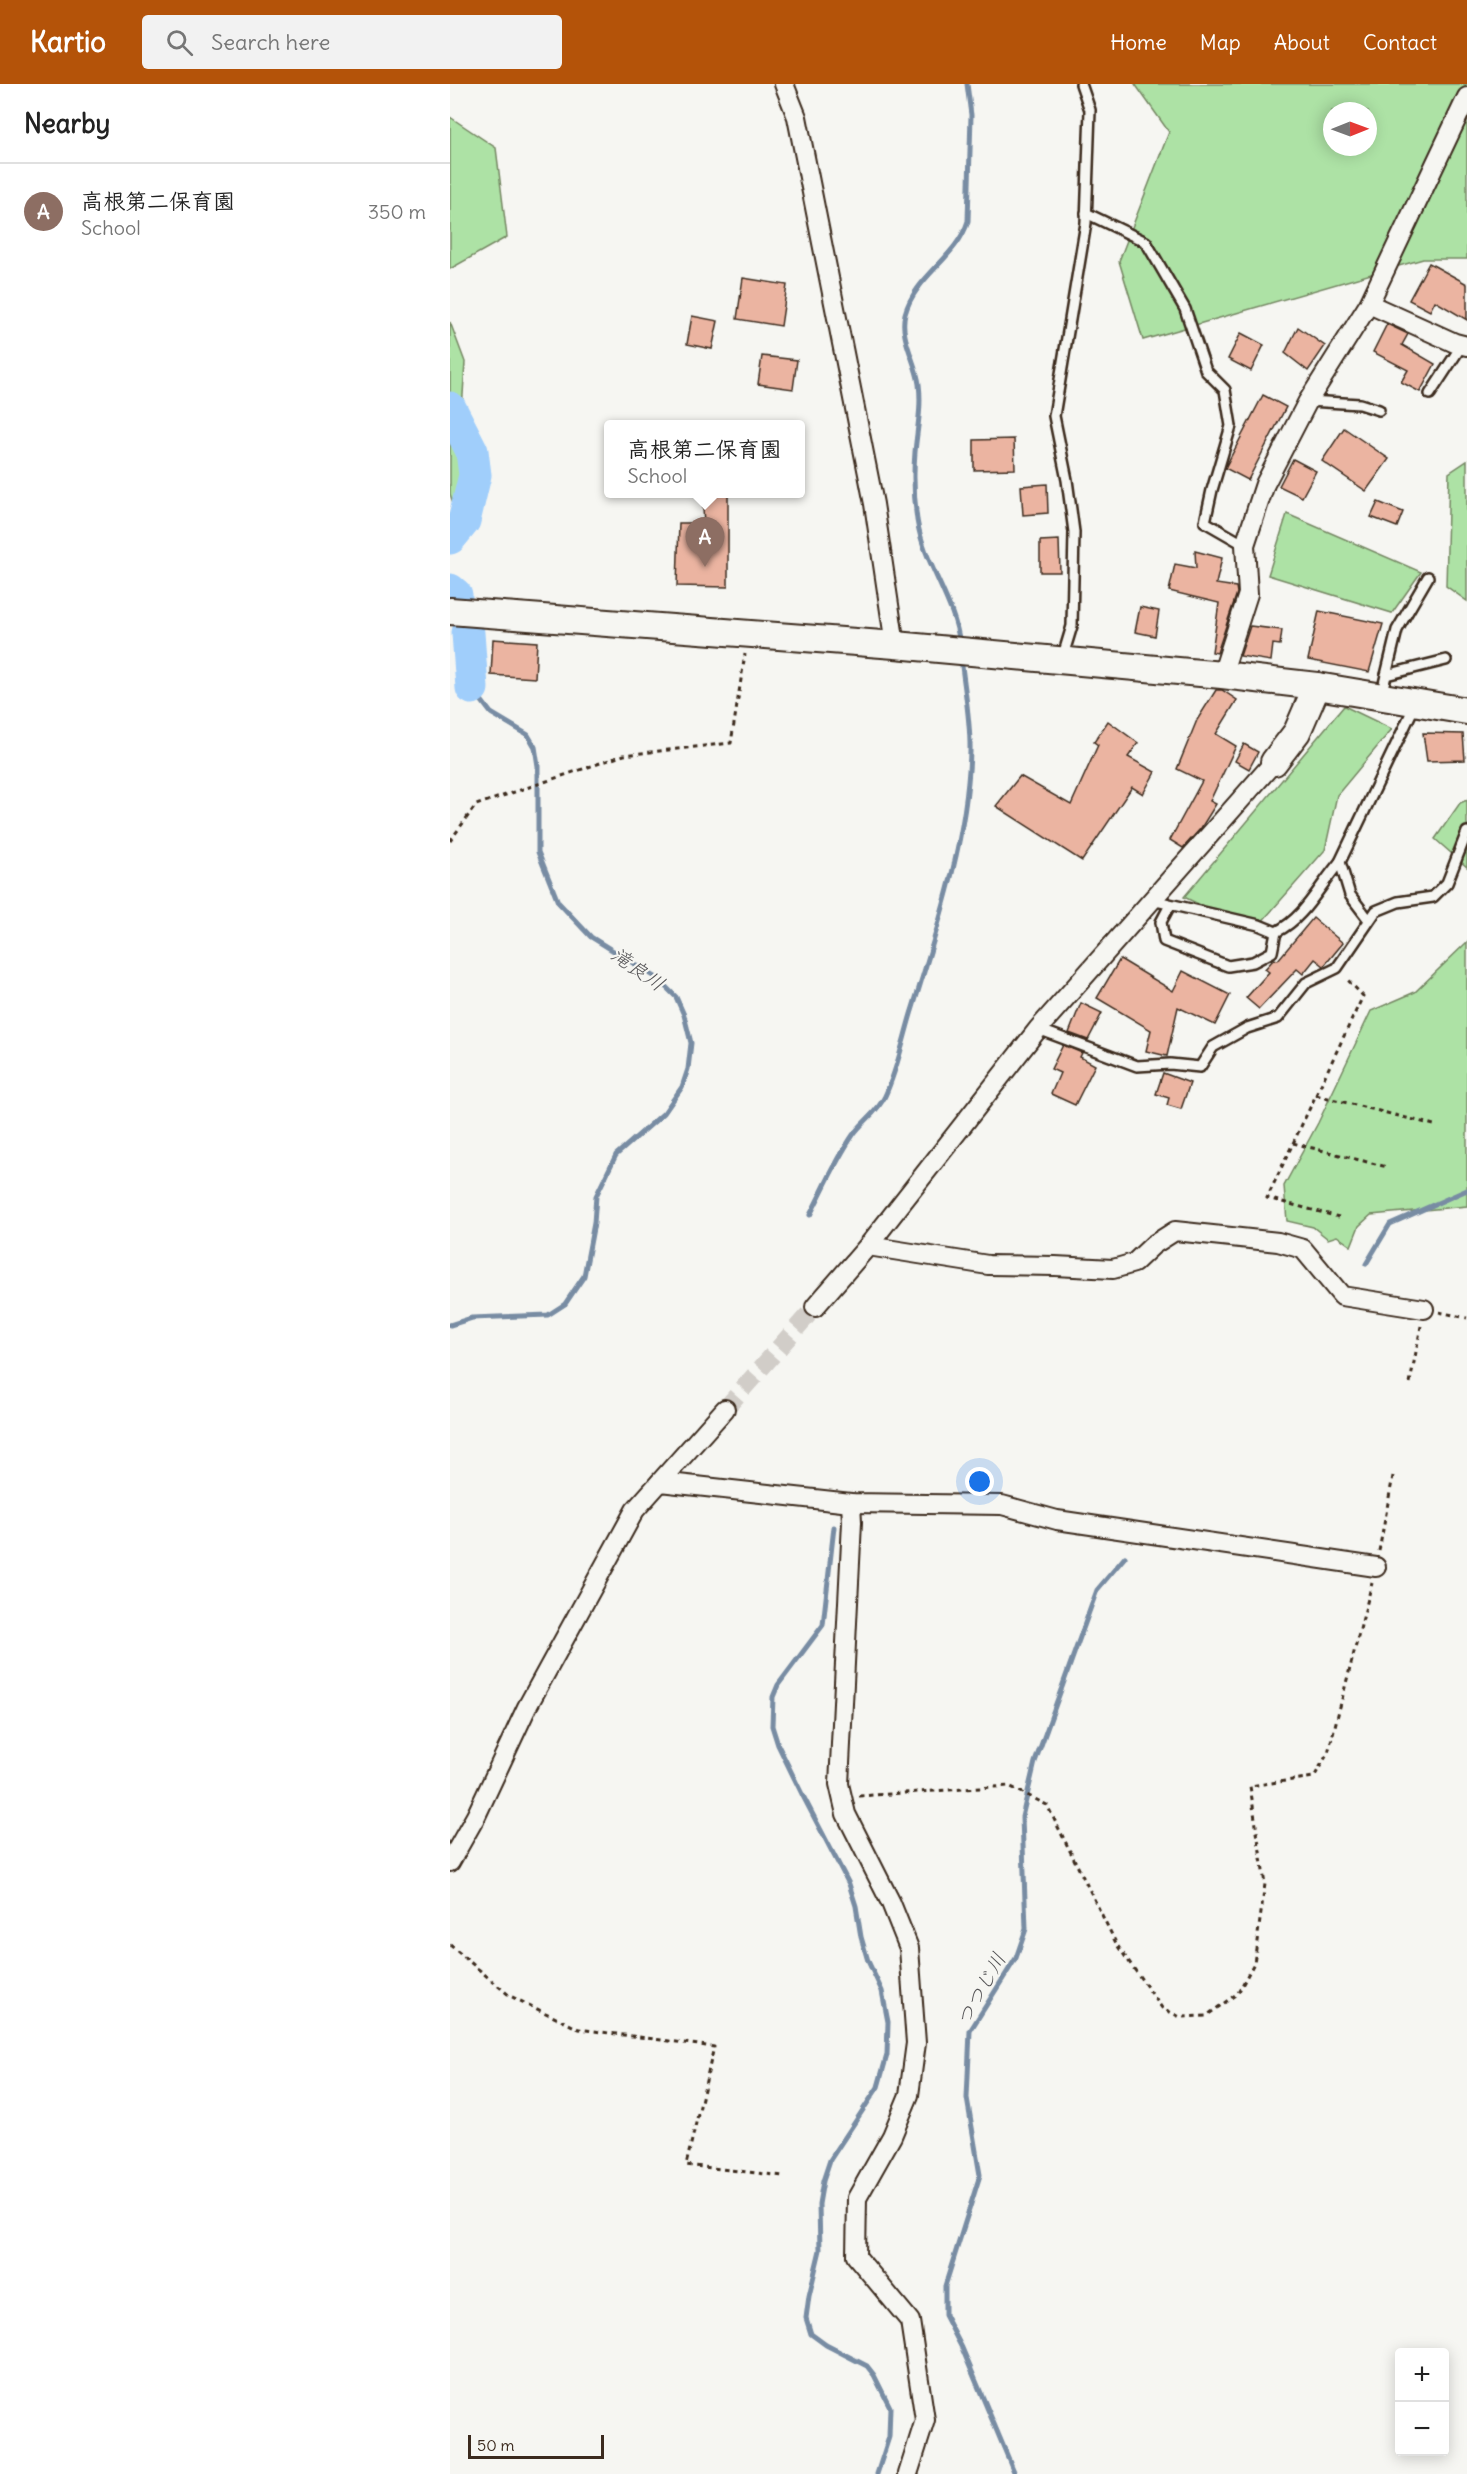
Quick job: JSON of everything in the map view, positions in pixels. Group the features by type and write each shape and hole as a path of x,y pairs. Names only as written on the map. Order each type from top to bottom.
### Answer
{"street":[{"path":"784,84 797,117 874,504 895,645"},
{"path":"1222,675 1248,594 1245,545 1265,484 1308,401 1369,304 1467,97"},
{"path":"1369,304 1464,346"},
{"path":"450,611 1062,659 1317,686 1384,686 1416,703 1467,711"},
{"path":"816,1307 868,1246 1038,1029 1274,762 1297,732 1317,686"},
{"path":"868,1246 988,1265 1113,1269 1134,1263 1153,1245 1175,1232 1278,1242 1303,1249 1342,1296 1424,1309"},
{"path":"450,1862 476,1816 527,1707 635,1510 725,1408"},
{"path":"660,1482 851,1503 1002,1505 1057,1520 1376,1568"},
{"path":"851,1503 839,1784 846,1815 891,1903 909,1948 916,2043 909,2095 892,2136 857,2198 856,2256 910,2321 925,2420 908,2474"}],"lane":[{"path":"1062,659 1072,626 1074,532 1067,480 1054,417 1086,213 1090,110 1081,84"},
{"path":"1086,213 1146,242 1185,309 1206,371 1225,390 1231,426 1205,522 1245,545"},
{"path":"1430,394 1464,346"},
{"path":"1308,401 1360,404 1379,410"},
{"path":"1384,686 1397,630 1428,577"},
{"path":"1384,686 1446,660"},
{"path":"1152,900 1259,925 1276,932 1289,926 1309,905 1325,879 1340,862 1416,703"},
{"path":"1038,1029 1137,1066 1170,1064 1200,1067 1213,1047 1247,1028 1278,1018 1306,983 1337,968 1376,911 1398,902 1434,897 1447,883 1467,832"},
{"path":"1340,862 1350,895 1369,920"},
{"path":"1170,905 1161,922 1164,941 1228,966 1254,962 1272,952 1276,932"}],"path":[{"path":"450,841 476,805 624,755 731,743 748,634"},
{"path":"1337,968 1363,996 1267,1198 1338,1217"},
{"path":"1316,1095 1438,1126"},
{"path":"1293,1143 1387,1167"},
{"path":"1410,1383 1424,1309 1467,1318"},
{"path":"841,1797 1009,1786 1047,1805 1117,1945 1162,2008 1180,2017 1206,2016 1238,1993 1254,1963 1265,1884 1250,1786 1314,1777 1328,1754 1376,1568 1393,1476"},
{"path":"450,1945 510,1996 579,2029 714,2047 686,2165 783,2176"}],"green space":[{"path":"1135,84 1467,84 1467,259 1423,259 1143,340 1119,261 1169,132"},
{"path":"450,117 496,148 507,237 450,269"},
{"path":"450,322 465,362 462,411 471,472 462,497 453,503 450,494"},
{"path":"1467,461 1467,601 1446,586 1449,473"},
{"path":"1287,514 1421,572 1392,613 1268,575"},
{"path":"1344,706 1392,729 1337,795 1325,850 1259,925 1235,922 1184,897"},
{"path":"1467,800 1467,867 1435,839 1460,803"},
{"path":"1467,942 1467,1206 1371,1215 1359,1226 1351,1246 1337,1236 1328,1239 1313,1227 1287,1221 1284,1186 1318,1123 1371,1011 1415,992"}],"building":[{"path":"1429,263 1467,284 1467,320 1435,301 1430,311 1409,300"},
{"path":"743,278 787,285 781,326 737,319"},
{"path":"692,316 718,321 712,349 687,344"},
{"path":"1387,324 1408,334 1402,345 1435,364 1420,392 1401,382 1408,370 1373,352"},
{"path":"1298,327 1325,346 1308,371 1285,353"},
{"path":"1241,333 1264,345 1251,371 1228,359"},
{"path":"762,356 797,360 793,389 758,384"},
{"path":"1263,395 1286,407 1248,480 1225,468"},
{"path":"1344,428 1389,459 1366,491 1322,461"},
{"path":"1014,439 1015,469 974,470 974,440"},
{"path":"1293,459 1316,471 1302,497 1279,486"},
{"path":"1047,484 1048,513 1023,515 1021,486"},
{"path":"702,498 728,498 728,587 677,586 679,523 704,523"},
{"path":"1378,502 1403,512 1397,527 1371,517"},
{"path":"1059,540 1060,572 1040,572 1040,541"},
{"path":"1195,551 1222,558 1216,584 1236,587 1237,593 1217,653 1212,652 1219,603 1169,591 1175,564 1196,568"},
{"path":"1140,607 1159,611 1155,636 1135,632"},
{"path":"1319,611 1383,624 1369,672 1308,660"},
{"path":"1250,626 1282,630 1280,645 1273,644 1271,661 1240,656"},
{"path":"493,639 537,642 535,678 491,675"},
{"path":"1216,690 1222,690 1237,700 1216,734 1236,746 1210,801 1216,804 1201,828 1183,848 1170,840 1202,781 1177,769 1197,720"},
{"path":"1108,721 1138,743 1128,757 1155,772 1143,794 1132,787 1082,861 996,806 1020,776 1071,805 1098,745 1094,742"},
{"path":"1423,733 1463,734 1465,760 1427,761"},
{"path":"1244,744 1258,752 1249,769 1235,761"},
{"path":"1313,918 1343,943 1324,966 1315,959 1303,974 1297,969 1259,1009 1246,998 1269,972 1265,969 1274,959 1278,960"},
{"path":"1120,959 1173,991 1183,971 1230,995 1215,1025 1178,1007 1167,1056 1146,1051 1151,1030 1097,998"},
{"path":"1081,1003 1102,1013 1088,1040 1069,1033"},
{"path":"1063,1045 1082,1053 1080,1057 1095,1065 1075,1105 1051,1094 1060,1073 1051,1069"},
{"path":"1163,1073 1190,1083 1181,1109 1167,1105 1169,1098 1156,1094"}],"waterway":[{"path":"960,645 952,613 926,552 917,520 914,469 920,393 906,340 904,323 910,301 926,278 955,246 968,221 971,115 967,84"},
{"name":"滝良川","path":"450,408 472,451 475,475 464,521 450,538"},
{"name":"滝良川","path":"450,590 456,595"},
{"name":"滝良川","path":"468,633 472,688"},
{"path":"810,1215 847,1145 885,1096 896,1066 949,885 963,819 970,752 961,657"},
{"name":"滝良川","path":"450,1325 472,1318 548,1315 565,1304 584,1276 594,1223 596,1196 616,1155 664,1113 682,1087 688,1069 691,1043 684,1015 676,997 657,978 591,937 558,902 538,852 538,766 535,747 528,735 491,713 472,688"},
{"name":"つつじ川","path":"1366,1264 1390,1224 1467,1190"},
{"path":"834,1527 823,1625 778,1685 773,1697 772,1726 778,1745 849,1884 856,1906 861,1937 868,1961 882,1991 888,2022 887,2055 878,2087 830,2160 823,2181 819,2204 820,2250 806,2318 811,2334 826,2345 867,2366 890,2407 889,2437 877,2474"},
{"name":"つつじ川","path":"1015,2474 962,2348 945,2315 945,2286 980,2175 967,2098 970,2031 1016,1958 1026,1929 1022,1817 1035,1762 1097,1590 1125,1557"}],"tunnel":[{"path":"725,1409 815,1307"}],"place":[{"name":"高根第二保育園","path":"705,567"}]}
